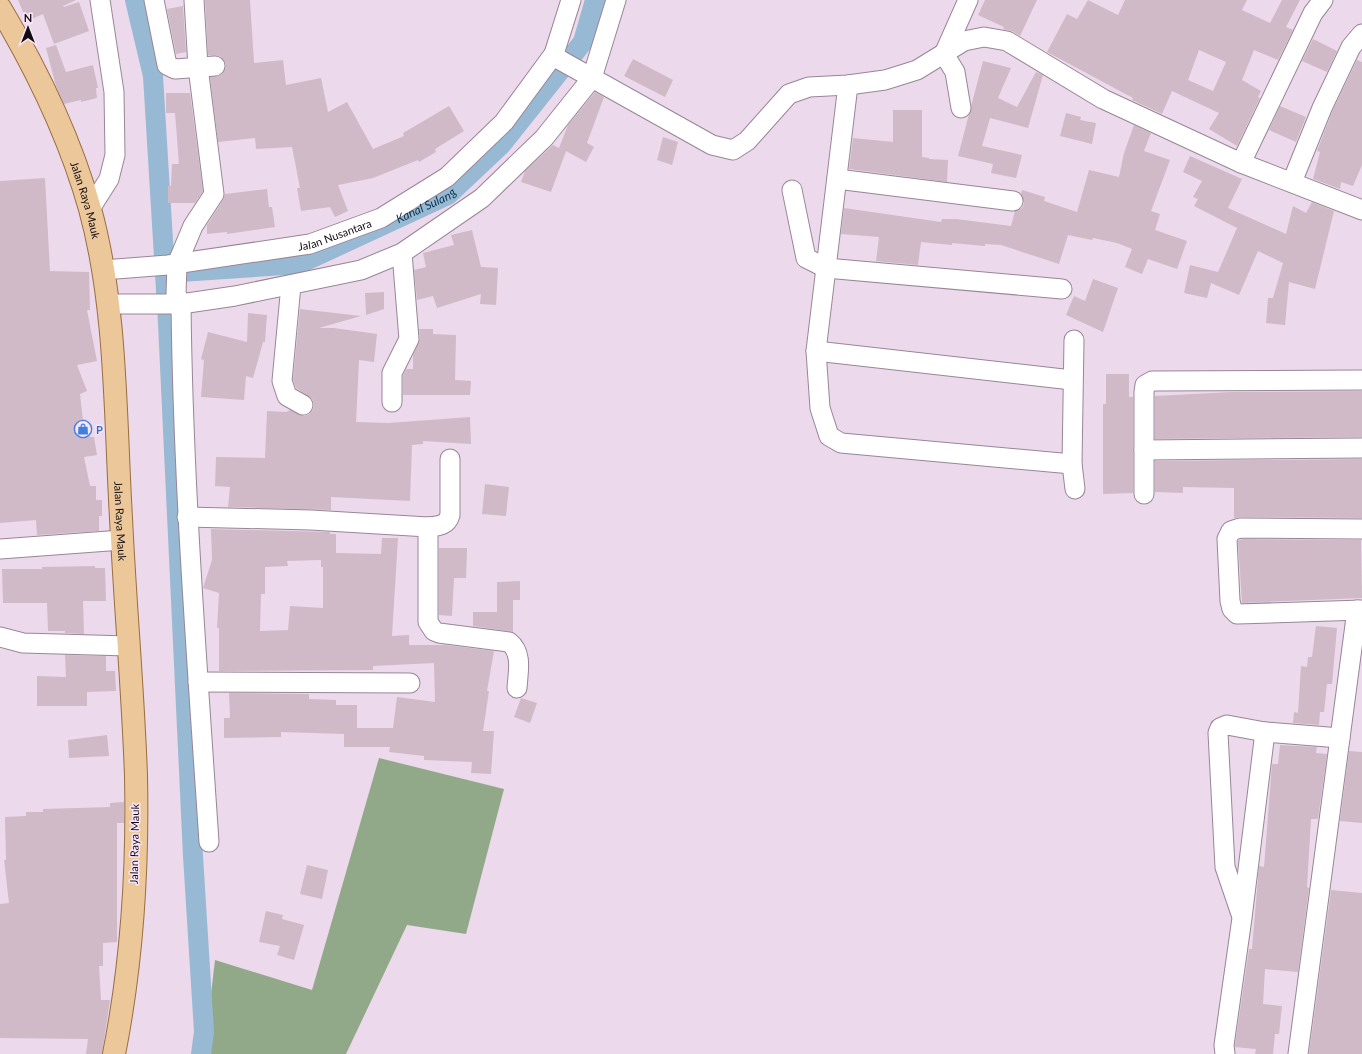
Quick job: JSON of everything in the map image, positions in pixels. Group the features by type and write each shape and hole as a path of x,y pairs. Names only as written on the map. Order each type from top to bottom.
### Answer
{"main road":[{"name":"Jalan Raya Mauk","path":"0,8 16,36 61,128 90,209 103,270 116,304 122,540 136,776 134,876 127,965 121,1019 114,1054"}],"street":[{"path":"90,209 109,179 115,155 114,92 100,0"},
{"path":"154,0 167,65 175,69 207,66"},
{"path":"194,0 207,66 214,194 194,226 174,266 177,300 187,517 209,842"},
{"name":"Jalan Nusantara","path":"103,270 126,267 174,266 310,244 381,218 447,177 504,122 557,57 571,0"},
{"path":"116,304 177,300 291,285 362,270 402,252 482,198 544,138 588,76 616,0"},
{"path":"944,54 968,0"},
{"path":"1241,163 1314,13 1323,0"},
{"path":"1292,182 1322,108 1351,47 1362,34"},
{"path":"557,57 588,76 712,145 733,150 748,140 789,94 809,87 848,85 885,80 917,70 964,41 984,37 1006,41 1103,99 1241,163 1362,210"},
{"path":"944,54 955,72 960,108"},
{"path":"848,85 816,351 820,408 829,436 841,444 1072,464"},
{"path":"837,179 1013,201"},
{"path":"792,190 806,258 826,268 1062,289"},
{"path":"392,402 392,372 409,339 402,252"},
{"path":"291,285 282,381 287,396 303,405"},
{"path":"1074,340 1072,380 1072,464 1075,488"},
{"path":"816,351 1072,380"},
{"path":"1144,494 1144,392 1145,385 1152,381 1362,380"},
{"path":"1144,450 1362,448"},
{"path":"187,517 311,520 428,527 441,525 449,520 450,459"},
{"path":"428,527 428,622 431,627 439,633 509,642 515,646 518,654 517,688"},
{"path":"1298,1054 1340,738 1359,610 1237,614 1232,609 1230,602 1227,538 1231,531 1240,528 1362,529"},
{"path":"0,549 122,540"},
{"path":"0,637 23,643 128,646"},
{"path":"198,682 410,683"},
{"path":"1242,918 1225,867 1218,734 1220,728 1227,725 1265,732 1340,738"},
{"path":"1225,1054 1224,1045 1242,918 1265,732"}],"green space":[{"path":"379,758 504,789 466,934 407,925 346,1054 204,1054 215,960 312,990"}],"building":[{"path":"18,0 76,0 63,6 64,7 79,2 89,31 54,44 43,14 27,21"},
{"path":"205,0 250,0 254,63 283,60 286,85 321,78 328,112 347,102 373,149 404,136 403,133 449,106 464,131 435,149 436,152 419,162 418,160 373,178 338,185 348,211 335,217 330,207 301,211 297,188 300,188 292,147 256,149 255,138 218,142 210,77 221,75 225,70 226,65 220,56 208,55"},
{"path":"985,0 1037,0 1020,36 1012,31 1003,29 1004,27 978,15"},
{"path":"1088,0 1118,15 1125,0 1247,0 1242,10 1270,23 1282,0 1300,0 1286,27 1293,30 1278,60 1254,50 1242,80 1261,91 1258,97 1260,98 1237,146 1209,129 1219,113 1172,91 1162,114 1132,100 1133,98 1047,52 1067,14 1077,19","holes":["1199,50 1226,62 1213,91 1188,80"]},
{"path":"183,6 186,52 176,54 167,9"},
{"path":"1313,39 1337,51 1327,72 1302,61"},
{"path":"56,45 66,72 93,65 98,88 96,88 97,98 64,104 56,86 46,48"},
{"path":"633,59 673,80 665,97 624,76"},
{"path":"1357,60 1362,62 1362,165 1353,186 1341,182 1340,189 1313,179 1320,152 1317,151 1332,112"},
{"path":"983,61 1011,68 998,98 1017,107 1036,72 1043,75 1028,128 990,118 982,146 1022,155 1016,178 991,173 993,164 958,156"},
{"path":"595,92 604,97 587,143 594,147 586,162 566,151 551,192 521,182 525,171 553,145 559,148 568,125"},
{"path":"166,93 190,93 203,191 195,203 168,203 168,186 171,186 172,164 179,164 175,113 166,113"},
{"path":"1280,106 1306,117 1296,142 1269,130"},
{"path":"893,110 922,110 922,157 948,160 947,182 849,169 853,138 893,142"},
{"path":"1066,113 1081,117 1080,120 1096,123 1092,144 1060,136"},
{"path":"1134,125 1151,133 1144,151 1170,160 1151,211 1160,214 1155,230 1187,241 1177,269 1148,259 1142,274 1125,267 1132,249 1117,243 1068,235 1059,264 1001,245 985,244 985,246 952,243 952,245 921,242 918,265 885,262 876,261 879,237 841,234 844,208 941,222 942,219 956,219 1011,226 1015,211 1022,208 1024,203 1021,194 1022,190 1045,197 1044,201 1077,212 1089,170 1119,177 1124,153"},
{"path":"663,137 678,142 672,165 657,160"},
{"path":"1190,156 1242,179 1228,208 1286,234 1293,206 1306,213 1312,202 1334,211 1315,289 1289,282 1285,325 1266,323 1268,298 1273,298 1283,263 1258,251 1239,295 1211,283 1207,298 1184,293 1190,265 1218,272 1237,228 1194,206 1198,199 1193,197 1202,181 1183,172"},
{"path":"45,178 50,271 89,272 90,310 87,310 97,361 77,365 87,391 80,394 83,420 86,419 90,437 94,437 97,455 84,457 90,486 96,486 96,500 102,500 102,516 99,516 99,531 37,535 36,520 0,523 0,181"},
{"path":"267,189 269,207 272,207 275,227 227,234 227,232 207,234 207,225 223,200 225,194"},
{"path":"472,230 481,267 498,268 496,305 480,304 481,294 437,308 433,296 417,300 414,270 426,267 423,253 454,245 451,235"},
{"path":"1093,279 1118,288 1103,332 1066,315 1074,296 1085,301"},
{"path":"384,292 384,309 366,315 365,293"},
{"path":"300,309 361,316 319,328 334,328 377,334 374,362 359,360 356,422 388,423 470,417 471,444 423,441 423,444 412,445 410,501 331,497 331,510 228,507 230,487 215,486 216,457 265,458 267,411 286,412 290,410 304,416 313,410 314,404 312,399 296,388 293,380"},
{"path":"248,313 267,315 265,342 263,342 253,378 246,376 244,400 201,397 204,360 201,359 208,332 247,342"},
{"path":"419,329 433,329 433,334 456,335 455,380 471,381 470,395 403,395 403,376 406,369 413,369 413,355 420,339"},
{"path":"1106,374 1129,374 1129,397 1133,397 1133,493 1103,494 1103,404 1106,404"},
{"path":"1362,391 1362,437 1155,439 1155,396 1232,392"},
{"path":"1362,459 1362,518 1234,518 1234,488 1183,487 1183,493 1155,492 1155,461"},
{"path":"485,484 509,487 506,516 482,514"},
{"path":"211,529 330,532 330,534 336,534 336,553 381,554 382,538 398,538 392,636 409,635 409,645 446,645 494,651 487,691 489,691 483,731 494,731 491,774 471,773 472,762 424,760 424,756 389,752 390,747 344,747 344,734 281,732 281,737 224,738 224,718 230,718 229,693 309,694 309,699 336,700 336,705 357,705 357,728 393,728 397,697 435,702 434,663 373,666 373,670 219,671 219,628 217,628 219,593 203,588 212,560","holes":["321,560 321,567 323,567 323,608 290,606 288,630 260,631 261,594 265,594 265,567 288,566 287,561"]},
{"path":"1242,539 1361,540 1362,598 1242,603 1238,541"},
{"path":"439,548 467,548 466,578 454,578 452,616 439,615"},
{"path":"95,566 95,568 105,568 106,601 83,601 84,634 65,633 65,631 48,631 47,603 3,603 2,569 42,569 42,567"},
{"path":"520,581 520,600 513,600 513,632 473,626 473,612 497,612 497,582"},
{"path":"1316,626 1337,628 1332,684 1327,684 1324,712 1320,712 1319,725 1293,723 1294,712 1298,713 1301,666 1307,667 1308,657 1312,657"},
{"path":"65,655 106,656 106,671 115,671 116,691 87,692 87,706 37,706 37,676 66,677"},
{"path":"521,698 537,703 530,723 514,717"},
{"path":"107,735 109,756 69,758 68,740"},
{"path":"1280,745 1317,747 1316,753 1327,754 1318,819 1311,819 1307,887 1309,888 1298,972 1265,969 1263,1004 1282,1006 1279,1034 1275,1034 1273,1054 1255,1054 1256,1049 1235,1047 1235,1045 1249,949 1252,949 1259,866 1264,867 1272,764 1278,764"},
{"path":"1349,751 1362,752 1362,823 1340,821"},
{"path":"124,802 124,823 117,823 117,942 103,943 103,966 99,966 101,1000 110,1000 102,1054 86,1054 88,1039 0,1038 0,904 9,903 4,860 6,860 5,817 26,816 26,812 43,812 43,809 110,807 110,803"},
{"path":"307,865 328,870 322,899 300,894"},
{"path":"1331,890 1362,893 1362,1054 1309,1054"},
{"path":"266,911 283,915 282,919 304,925 294,960 277,955 280,946 259,942"}],"waterway":[{"path":"135,0 153,76 168,323 193,856 204,1032 201,1054"},
{"name":"Kanal Sulang","path":"165,273 299,264 448,195 501,145 583,42 595,0"}],"place":[{"name":"P","path":"83,429"}]}
